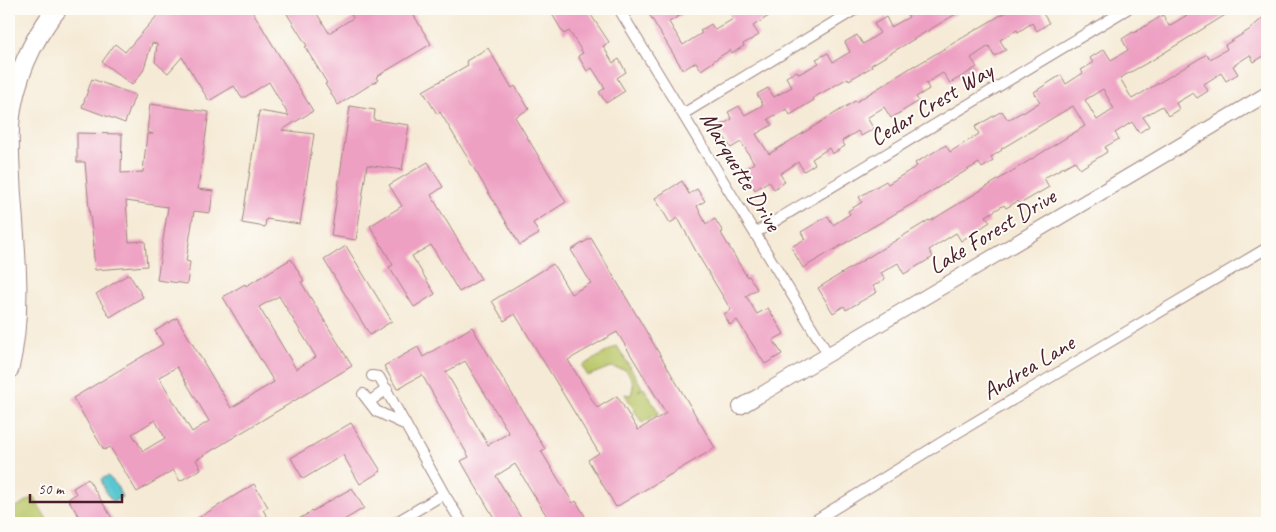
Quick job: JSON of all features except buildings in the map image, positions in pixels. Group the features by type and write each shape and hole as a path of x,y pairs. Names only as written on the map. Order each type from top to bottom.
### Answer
{"highway":[{"path":"9,370 17,310 17,280 9,154 10,118 13,101 24,67 48,20 57,9"}],"street":[{"name":"Marquette Drive","path":"619,9 828,354"},
{"path":"683,114 856,9"},
{"name":"Cedar Crest Way","path":"755,233 1127,9"},
{"name":"Lake Forest Drive","path":"740,406 1267,94"},
{"name":"Andrea Lane","path":"811,523 960,431 1267,248"},
{"path":"372,376 379,377 387,389 444,494 462,523"},
{"path":"387,389 366,398 376,411 406,425"},
{"path":"395,523 444,494"}],"green space":[{"path":"617,346 642,387 638,391 644,388 659,413 642,423 625,394 631,395 633,387 632,379 626,370 610,367 588,376 582,366"},
{"path":"34,497 49,523 9,523 9,511"}],"water":[{"path":"108,476 116,484 122,497 113,502 105,491 101,479"}]}
